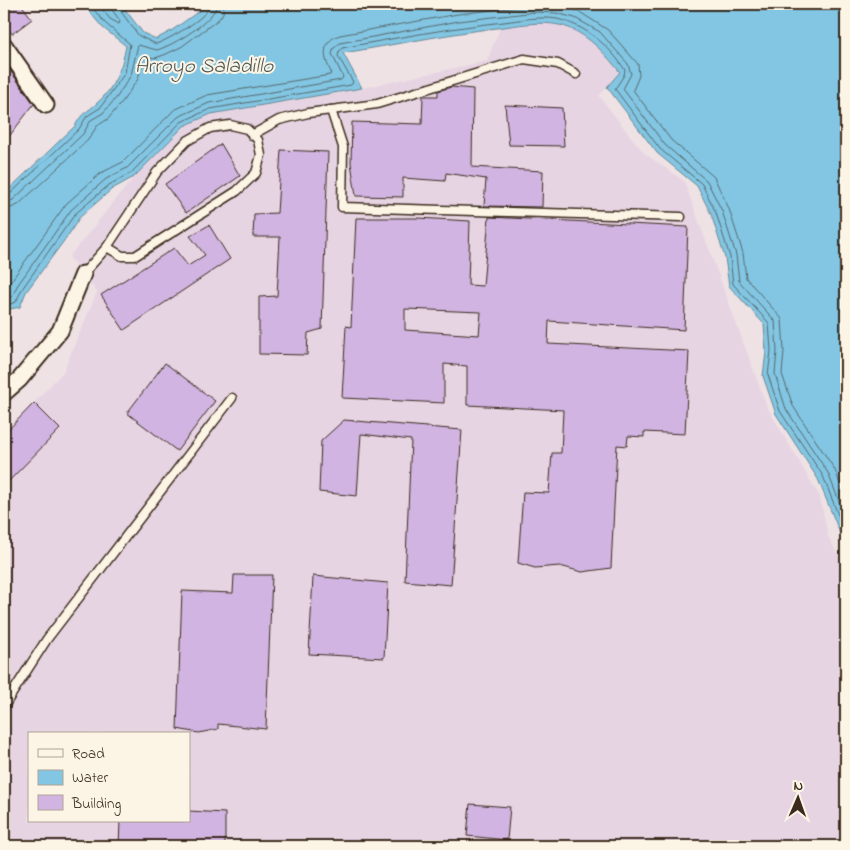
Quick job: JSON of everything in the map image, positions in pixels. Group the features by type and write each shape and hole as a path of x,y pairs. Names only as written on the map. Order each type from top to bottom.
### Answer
{"street":[{"path":"4,45 46,105"},
{"path":"4,393 20,379 60,331 83,274"}],"lane":[{"path":"252,135 279,120 377,104 524,59 558,64 576,74"},
{"path":"331,110 343,147 342,207 681,217"},
{"path":"83,274 107,247 157,172 187,140 210,128 230,125 247,130 258,140 261,155 256,173 237,191 135,256 122,256 107,247"},
{"path":"4,706 47,639 232,398"}],"shaded area":[{"path":"537,23 555,24 570,28 594,42 621,72 599,96 644,153 684,181 767,407 820,497 828,536 846,571 846,846 4,846 4,434 63,372 97,292 69,257 134,177 184,126 211,114 362,88 487,61 500,28"}],"water":[{"name":"Arroyo Saladillo","path":"83,4 121,4 143,33 156,39 171,31 209,4 846,4 846,548 818,479 776,414 763,376 766,352 764,324 729,286 725,258 711,214 697,186 657,153 607,87 620,72 584,36 560,25 542,23 515,25 343,53 362,88 211,114 184,126 134,177 112,189 79,218 26,292 20,307 6,310 4,313 4,194 75,126 82,115 108,92 116,78 124,54 126,46 102,27"}],"building":[{"path":"4,4 21,4 32,19 12,34 4,22"},
{"path":"4,62 34,104 4,143"},
{"path":"451,87 473,89 472,167 543,171 542,207 484,206 486,179 446,173 445,181 403,178 403,197 356,196 351,163 352,122 422,124 423,96 438,96 438,91"},
{"path":"505,105 562,108 564,146 509,145"},
{"path":"221,144 240,176 186,213 165,184"},
{"path":"281,150 328,152 322,329 308,333 307,355 259,354 259,297 277,296 280,237 253,237 254,214 277,213"},
{"path":"489,217 688,227 684,330 549,321 548,344 689,351 685,434 644,432 644,437 628,436 627,446 617,445 611,568 582,572 560,566 535,568 518,563 523,492 549,493 552,453 561,453 563,410 467,405 467,366 444,364 444,403 342,398 346,326 351,327 356,218 418,218 470,221 468,285 483,286","holes":["405,309 481,312 479,335 405,330"]},
{"path":"209,225 230,259 124,330 101,295 174,248 188,266 205,255 190,236"},
{"path":"165,363 215,401 177,451 127,413"},
{"path":"34,403 60,429 4,486 4,434"},
{"path":"344,420 462,430 451,585 405,581 411,440 361,434 357,496 319,492 321,441"},
{"path":"234,575 272,575 266,729 218,724 218,729 199,733 177,729 182,591 233,593"},
{"path":"313,576 388,583 384,658 309,654"},
{"path":"470,804 510,807 507,840 467,836"},
{"path":"190,811 225,813 225,846 119,846 120,822 190,822"}]}
